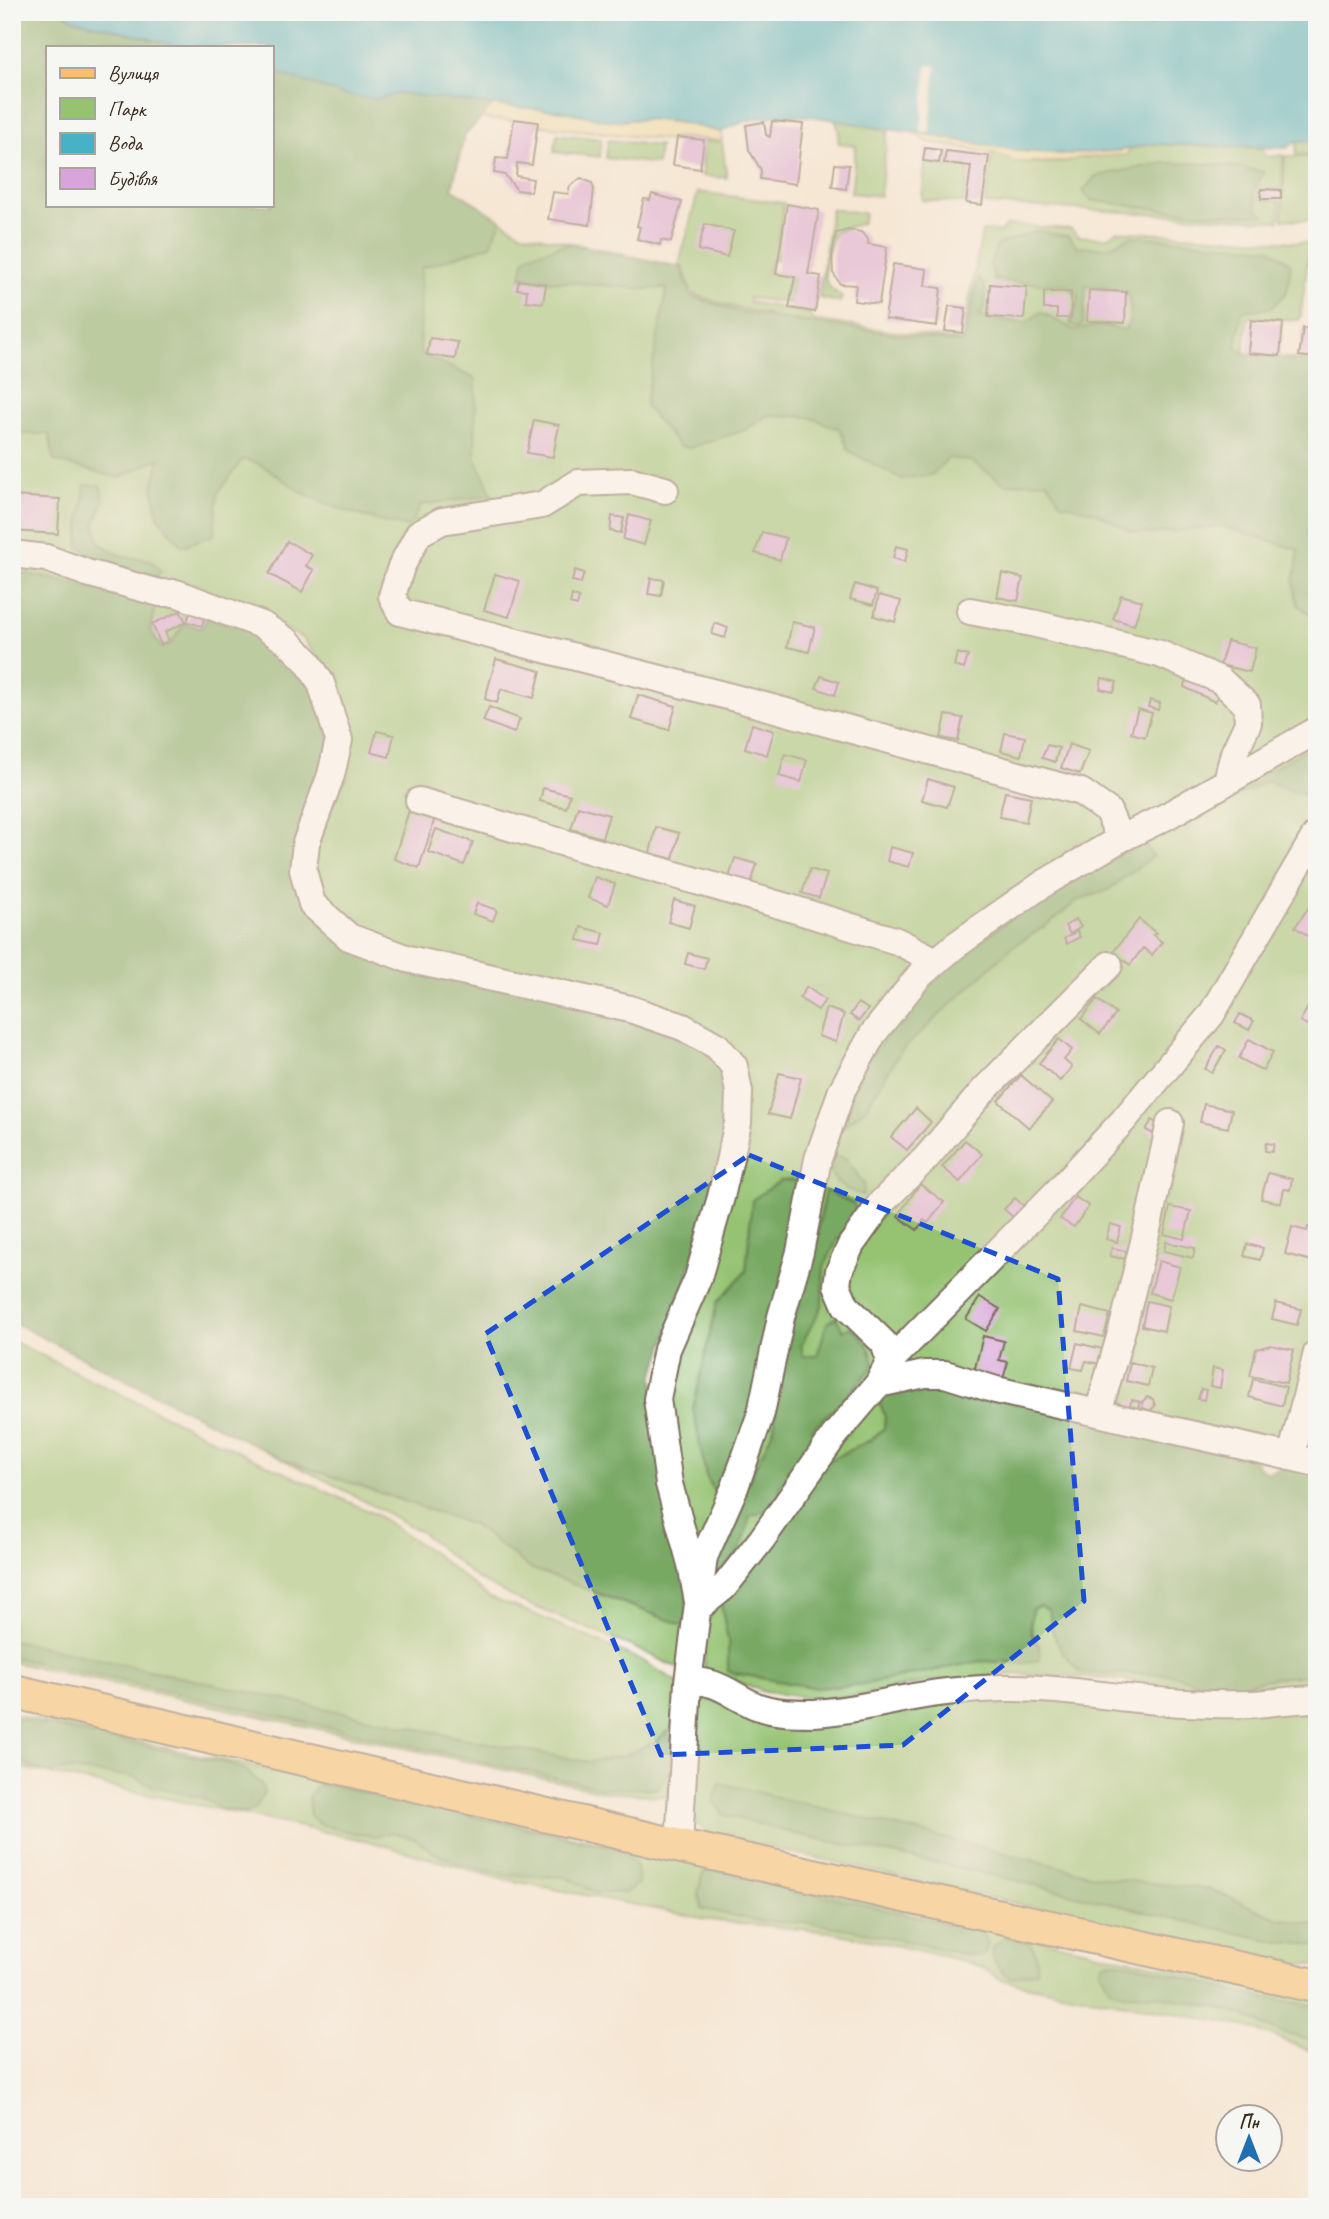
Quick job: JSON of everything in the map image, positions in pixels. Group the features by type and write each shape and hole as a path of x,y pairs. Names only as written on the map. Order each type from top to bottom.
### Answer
{"main road":[{"path":"12,1691 679,1846 1317,1986"}],"lane":[{"path":"665,490 632,481 578,483 542,505 442,521 419,533 401,566 392,596 400,612 722,694 1081,792 1108,810 1120,839"},
{"path":"12,554 46,558 87,573 160,593 176,593 262,625 288,642 308,662 321,683 339,740 331,775 306,843 303,870 312,904 349,937 408,959 617,1006 673,1023 716,1046 734,1066 739,1092 738,1123 721,1197 698,1278 667,1349 657,1399 669,1484 691,1564 699,1607"},
{"path":"970,611 1160,654 1220,680 1247,705 1248,723 1234,753 1227,781"},
{"path":"679,1846 688,1682 704,1557 735,1487 761,1413 781,1317 800,1252 818,1159 842,1090 873,1034 919,976 936,961 956,944 1043,884 1317,730"},
{"path":"419,801 898,941 936,961"},
{"path":"699,1607 724,1587 884,1372 1098,1148 1211,1015 1315,836"},
{"path":"884,1372 884,1343 846,1306 837,1285 839,1271 851,1245 881,1203 926,1158 985,1089 1109,965"},
{"path":"1098,1413 1124,1323 1170,1123"},
{"path":"1291,1457 1317,1353"},
{"path":"884,1372 945,1374 996,1390 1317,1463"},
{"path":"688,1682 700,1681 722,1686 740,1699 760,1707 783,1712 815,1713 941,1693 1006,1688 1183,1703 1253,1704 1317,1699"}],"highlighted area":[{"path":"749,1155 1058,1279 1084,1601 903,1745 661,1755 485,1334"}],"green space":[{"path":"12,12 62,12 74,19 177,46 46,46 46,206 273,206 273,72 345,95 377,99 399,93 493,105 464,136 452,189 520,232 681,267 691,296 741,310 768,314 741,309 693,294 683,268 679,264 698,192 784,203 776,260 772,260 769,272 793,278 790,303 749,298 749,302 810,313 812,320 962,341 982,231 1000,232 1007,225 1071,229 1078,236 1106,238 1117,231 1310,243 1300,320 1248,317 1244,353 1317,362 1317,1457 1013,1389 943,1368 923,1367 892,1375 894,1359 890,1346 843,1286 851,1255 881,1215 873,1209 846,1244 831,1280 835,1307 861,1324 883,1352 879,1373 837,1423 725,1577 706,1594 709,1561 754,1462 774,1403 776,1375 804,1268 822,1177 803,1173 790,1260 766,1342 755,1409 709,1527 694,1552 678,1493 665,1418 673,1360 704,1280 735,1163 747,1091 739,1067 718,1036 693,1023 634,1004 406,952 352,933 317,896 306,859 325,806 347,778 348,759 336,699 322,664 303,639 259,613 192,590 167,685 12,646 12,423 145,453 50,425 12,422"},
{"path":"12,12 62,12 74,19 177,46 46,46 46,206 273,206 273,72 377,99 399,93 493,105 464,136 452,188 501,220 491,245 421,268 420,353 476,379 475,456 492,495 421,505 409,527 358,515 321,501 261,465 243,459 218,493 214,535 182,546 158,516 153,487 160,458 119,478 54,461 49,434 12,434"},
{"path":"835,120 888,130 880,196 851,193 856,146 838,143 839,130"},
{"path":"557,134 601,139 600,157 554,152"},
{"path":"608,140 659,146 657,164 606,158"},
{"path":"704,141 722,142 727,178 702,176"},
{"path":"1297,141 1317,141 1317,155 1296,154"},
{"path":"1150,144 1262,148 1267,157 1283,155 1282,189 1259,189 1260,200 1280,201 1279,221 985,204 992,153 1014,162 1066,162 1078,158 1127,155 1130,149"},
{"path":"1285,156 1317,157 1317,221 1282,219"},
{"path":"925,163 969,168 964,203 922,200"},
{"path":"1164,163 1215,164 1264,172 1253,192 1258,210 1265,215 1199,213 1134,206 1091,200 1083,191 1096,176"},
{"path":"831,209 865,213 862,223 835,232 828,251 826,281 842,297 840,302 819,298"},
{"path":"1036,231 1068,236 1077,246 1106,248 1131,236 1270,248 1291,264 1287,292 1271,308 1242,311 1236,346 1244,354 1317,362 1317,619 1298,605 1294,583 1299,550 1221,526 1150,534 1131,531 1098,513 1061,503 1047,481 1005,484 971,461 948,458 932,475 901,479 849,451 840,429 809,417 768,415 745,430 689,448 679,446 645,406 667,288 646,289 521,278 524,260 531,254 571,243 681,268 691,296 740,313 959,343 964,340 978,279 985,286 985,305 980,317 1025,323 1041,312 1074,330 1100,325 1125,330 1130,311 1127,291 1086,286 1083,324 1078,327 1070,324 1079,297 1068,286 994,280 990,264 997,245"},
{"path":"85,485 100,485 104,500 95,524 100,544 122,556 150,560 161,571 153,581 96,560 78,545"},
{"path":"12,571 156,603 150,630 161,647 170,645 185,623 201,628 207,617 252,631 298,668 320,702 330,741 300,839 332,930 590,1006 708,1048 731,1079 717,1186 653,1378 689,1579 685,1626 530,1568 473,1525 282,1459 12,1322"},
{"path":"1317,743 1317,822 1309,818 1311,804 1305,793 1294,792 1268,781 1154,836 1144,843 1153,856 1108,890 1078,900 1050,923 1012,947 900,1052 866,1108 844,1126 846,1106 858,1075 923,989 955,959 1038,899"},
{"path":"833,1156 846,1158 864,1184 863,1195 842,1187 833,1177"},
{"path":"781,1180 802,1181 755,1409 734,1463 714,1492 706,1476 693,1409 717,1303 746,1271 752,1200"},
{"path":"825,1190 854,1204 858,1217 837,1240 824,1267 822,1306 801,1345 803,1356 817,1356 827,1323 836,1317 843,1331 851,1327 864,1340 872,1354 874,1366 813,1428 808,1455 780,1485 779,1494 771,1508 749,1517 739,1551 715,1576 710,1573 774,1428 782,1361 804,1273 817,1236"},
{"path":"12,1341 233,1449 375,1514 433,1553 490,1598 643,1661 681,1685 671,1797 606,1792 12,1662"},
{"path":"926,1379 1250,1453 1258,1466 1267,1473 1293,1464 1317,1468 1317,1675 1273,1678 1219,1690 1171,1674 1081,1673 1058,1644 1049,1610 1039,1606 1032,1609 1030,1626 1039,1647 1039,1660 1027,1663 981,1661 865,1684 817,1688 728,1672 728,1640 720,1599 823,1463 871,1440 884,1428 885,1416 877,1396"},
{"path":"877,1396 885,1416 884,1428 871,1440 823,1463"},
{"path":"282,1459 473,1525 530,1568 685,1626 684,1671 631,1646 520,1601 476,1578 421,1532"},
{"path":"720,1599 728,1640 728,1672 817,1688 865,1684 981,1661 1027,1663 1040,1646 1033,1633 1031,1619 1032,1608 1039,1606 1049,1610 1053,1633 1082,1673 1171,1674 1219,1690 1273,1678 1317,1675 1317,1685 1225,1693 1126,1680 1020,1674 932,1681 861,1695 819,1699 765,1692 726,1677 704,1674 705,1627"},
{"path":"12,1640 461,1738 589,1762 623,1756 657,1741 668,1730 670,1771 657,1789 603,1788 12,1657"},
{"path":"694,1689 737,1703 964,1694 1317,1704 1317,1966 1155,1935 707,1833 698,1825 693,1813"},
{"path":"12,1714 1317,2001 1317,2053 1248,2027 1024,1985 1000,1979 968,1962 894,1945 830,1932 716,1921 498,1878 372,1842 12,1766"},
{"path":"12,1718 230,1764 246,1770 262,1785 264,1793 256,1808 246,1813 221,1809 205,1799 153,1786 135,1777 68,1770 48,1773 12,1759"},
{"path":"720,1783 1110,1879 1209,1889 1277,1918 1317,1925 1317,1945 1279,1942 1210,1927 984,1873 800,1835 724,1815 713,1801"},
{"path":"319,1784 616,1848 633,1862 638,1871 638,1883 625,1893 596,1893 566,1877 506,1875 459,1864 433,1852 416,1839 391,1832 378,1836 358,1834 319,1824 310,1815 308,1796"},
{"path":"709,1869 975,1930 987,1941 987,1948 982,1956 975,1956 854,1930 810,1923 759,1921 702,1909 698,1892 704,1872"},
{"path":"1005,1936 1031,1945 1036,1955 1036,1971 1011,1978 1000,1969 995,1963 992,1949"},
{"path":"1111,1961 1135,1964 1248,1995 1317,2006 1317,2042 1282,2033 1232,2011 1110,1989 1100,1971 1102,1963"}],"sand":[{"path":"493,105 563,111 612,121 647,119 682,123 721,132 722,141 677,137 676,141 537,125 537,122 480,118"},
{"path":"913,132 1021,151 1067,154 1130,149 1127,155 1078,158 1066,162 1014,162 992,153 928,142"}],"water":[{"path":"62,12 1317,12 1317,141 1297,141 1286,148 1150,144 1118,151 1067,154 1021,151 802,116 762,117 721,132 682,123 647,119 612,121 563,111 399,93 377,99 345,95 273,72 273,46 177,46 74,19"}],"pier":[{"path":"927,65 936,66 929,133 921,132"}],"building":[{"path":"514,119 538,122 532,165 517,163 516,176 533,179 531,192 517,190 505,175 494,173 496,158 508,159"},
{"path":"772,121 803,124 796,184 760,179 761,170 749,150 746,125 764,122 766,135 770,137"},
{"path":"677,137 704,140 700,169 673,165"},
{"path":"925,148 941,150 939,163 923,161"},
{"path":"946,151 989,156 982,205 966,203 971,166 944,163"},
{"path":"835,164 849,165 846,189 832,187"},
{"path":"581,178 592,183 594,189 590,225 548,219 553,192 568,194 570,186"},
{"path":"1261,189 1281,190 1281,199 1261,199"},
{"path":"652,194 682,202 671,242 661,240 660,245 637,239 640,227 637,226 644,199 650,200"},
{"path":"787,204 819,210 808,274 821,276 815,312 789,308 795,277 776,274"},
{"path":"705,224 734,231 727,257 698,250"},
{"path":"848,230 861,232 868,239 868,244 887,247 879,304 854,301 856,285 840,284 833,273 832,257 836,233"},
{"path":"893,264 927,269 925,286 941,288 937,326 885,319"},
{"path":"519,280 546,284 543,303 526,301 527,290 517,289"},
{"path":"990,284 1027,287 1024,319 988,317"},
{"path":"1089,290 1126,292 1125,323 1087,321"},
{"path":"1044,292 1071,292 1071,318 1057,318 1057,309 1044,309"},
{"path":"949,306 966,308 963,333 945,331"},
{"path":"1251,320 1283,323 1280,356 1248,353"},
{"path":"1303,328 1317,329 1317,358 1299,356"},
{"path":"430,338 458,342 455,359 427,355"},
{"path":"534,420 559,425 553,457 527,453"},
{"path":"12,496 60,499 58,534 12,531"},
{"path":"629,515 651,521 644,545 623,539"},
{"path":"612,516 624,518 621,533 610,531"},
{"path":"762,532 786,538 780,560 755,553"},
{"path":"287,541 312,555 306,566 314,570 302,592 269,574"},
{"path":"896,546 908,549 905,562 893,558"},
{"path":"575,570 584,573 581,583 572,581"},
{"path":"1002,573 1023,578 1018,601 997,597"},
{"path":"495,574 520,581 509,617 484,610"},
{"path":"651,578 664,580 661,596 648,594"},
{"path":"855,584 877,591 873,605 850,599"},
{"path":"572,595 579,598 577,606 570,604"},
{"path":"879,595 901,601 895,622 874,616"},
{"path":"1121,595 1142,601 1134,625 1113,619"},
{"path":"180,611 186,622 165,632 169,641 161,645 152,624"},
{"path":"191,611 205,615 202,626 187,622"},
{"path":"792,622 815,627 809,652 787,647"},
{"path":"715,623 728,628 725,638 712,634"},
{"path":"1227,641 1256,648 1250,672 1220,665"},
{"path":"957,653 968,656 964,669 954,666"},
{"path":"496,659 541,671 534,698 501,689 497,703 485,699"},
{"path":"821,676 839,682 835,695 816,688"},
{"path":"1189,676 1220,691 1215,702 1184,687"},
{"path":"1102,678 1117,682 1114,692 1100,689"},
{"path":"638,695 676,706 669,730 631,719"},
{"path":"1150,700 1160,703 1158,710 1148,707"},
{"path":"489,707 520,719 514,733 483,721"},
{"path":"1138,709 1152,713 1145,737 1131,733"},
{"path":"946,715 963,718 958,741 941,738"},
{"path":"752,724 774,731 767,755 745,748"},
{"path":"377,731 394,735 389,757 371,752"},
{"path":"1005,733 1025,737 1021,756 1001,751"},
{"path":"1069,744 1089,751 1080,774 1061,768"},
{"path":"1047,745 1059,748 1055,762 1042,758"},
{"path":"785,754 807,760 801,782 779,776"},
{"path":"928,779 954,787 947,807 922,800"},
{"path":"543,788 570,795 566,808 540,801"},
{"path":"1005,792 1031,797 1026,822 999,817"},
{"path":"578,806 609,815 602,838 571,829"},
{"path":"409,810 435,818 419,868 394,859"},
{"path":"656,827 679,833 673,859 650,853"},
{"path":"436,829 473,842 464,865 428,852"},
{"path":"890,847 913,853 909,867 887,861"},
{"path":"735,858 757,864 751,884 729,878"},
{"path":"810,869 827,874 819,898 802,893"},
{"path":"595,877 615,884 608,905 588,898"},
{"path":"674,900 695,906 689,928 668,922"},
{"path":"477,903 497,910 493,921 473,914"},
{"path":"1309,907 1317,912 1317,942 1295,927"},
{"path":"1076,919 1081,927 1070,934 1065,926"},
{"path":"1139,919 1156,933 1153,935 1162,942 1152,955 1143,948 1130,965 1113,952"},
{"path":"581,927 604,933 601,945 578,940"},
{"path":"1077,931 1080,937 1067,944 1064,939"},
{"path":"688,953 707,958 704,969 685,964"},
{"path":"807,987 825,1000 818,1010 799,998"},
{"path":"1317,991 1317,1008 1307,1025 1300,1021"},
{"path":"1097,999 1116,1014 1100,1034 1081,1019"},
{"path":"858,1003 868,1009 859,1021 850,1015"},
{"path":"826,1008 844,1014 836,1042 818,1036"},
{"path":"1240,1014 1254,1021 1249,1030 1235,1023"},
{"path":"1059,1039 1072,1050 1064,1060 1072,1067 1060,1081 1039,1063"},
{"path":"1249,1039 1273,1052 1263,1071 1239,1058"},
{"path":"1219,1046 1226,1050 1212,1073 1205,1069"},
{"path":"779,1073 801,1078 790,1119 768,1114"},
{"path":"1021,1075 1052,1102 1029,1128 998,1101"},
{"path":"1204,1104 1232,1110 1228,1128 1200,1122"},
{"path":"916,1108 931,1122 907,1150 891,1137"},
{"path":"1152,1120 1164,1128 1159,1137 1146,1130"},
{"path":"965,1140 982,1154 960,1182 942,1167"},
{"path":"1266,1143 1274,1144 1272,1152 1265,1151"},
{"path":"1268,1173 1292,1179 1290,1190 1284,1189 1281,1203 1261,1199"},
{"path":"920,1184 944,1202 928,1223 924,1220 917,1230 898,1216"},
{"path":"1075,1197 1089,1206 1074,1227 1060,1219"},
{"path":"1015,1198 1027,1209 1016,1220 1004,1209"},
{"path":"1170,1207 1191,1211 1184,1239 1164,1234"},
{"path":"1110,1224 1121,1227 1117,1242 1106,1239"},
{"path":"1292,1227 1307,1231 1308,1227 1317,1230 1317,1245 1312,1261 1285,1254"},
{"path":"1166,1242 1195,1248 1193,1258 1164,1251"},
{"path":"1247,1244 1263,1248 1260,1260 1244,1256"},
{"path":"1112,1248 1127,1251 1125,1259 1110,1256"},
{"path":"1159,1261 1180,1267 1171,1299 1150,1293"},
{"path":"980,1297 1000,1309 986,1331 966,1319"},
{"path":"1147,1301 1169,1306 1164,1331 1142,1326"},
{"path":"1276,1303 1301,1309 1297,1325 1272,1319"},
{"path":"1082,1307 1110,1314 1104,1337 1077,1331"},
{"path":"983,1336 1004,1341 999,1360 1008,1362 1003,1379 974,1372"},
{"path":"1077,1343 1103,1349 1100,1364 1086,1361 1083,1370 1071,1368"},
{"path":"1271,1345 1294,1350 1286,1383 1250,1376 1256,1349"},
{"path":"1130,1362 1152,1368 1148,1386 1126,1381"},
{"path":"1213,1368 1223,1370 1220,1388 1210,1386"},
{"path":"1253,1379 1286,1387 1282,1406 1249,1397"},
{"path":"1201,1389 1206,1390 1204,1400 1198,1399"},
{"path":"1147,1397 1153,1399 1155,1406 1150,1411 1143,1408 1142,1402"},
{"path":"1132,1400 1140,1402 1137,1410 1129,1407"}]}
